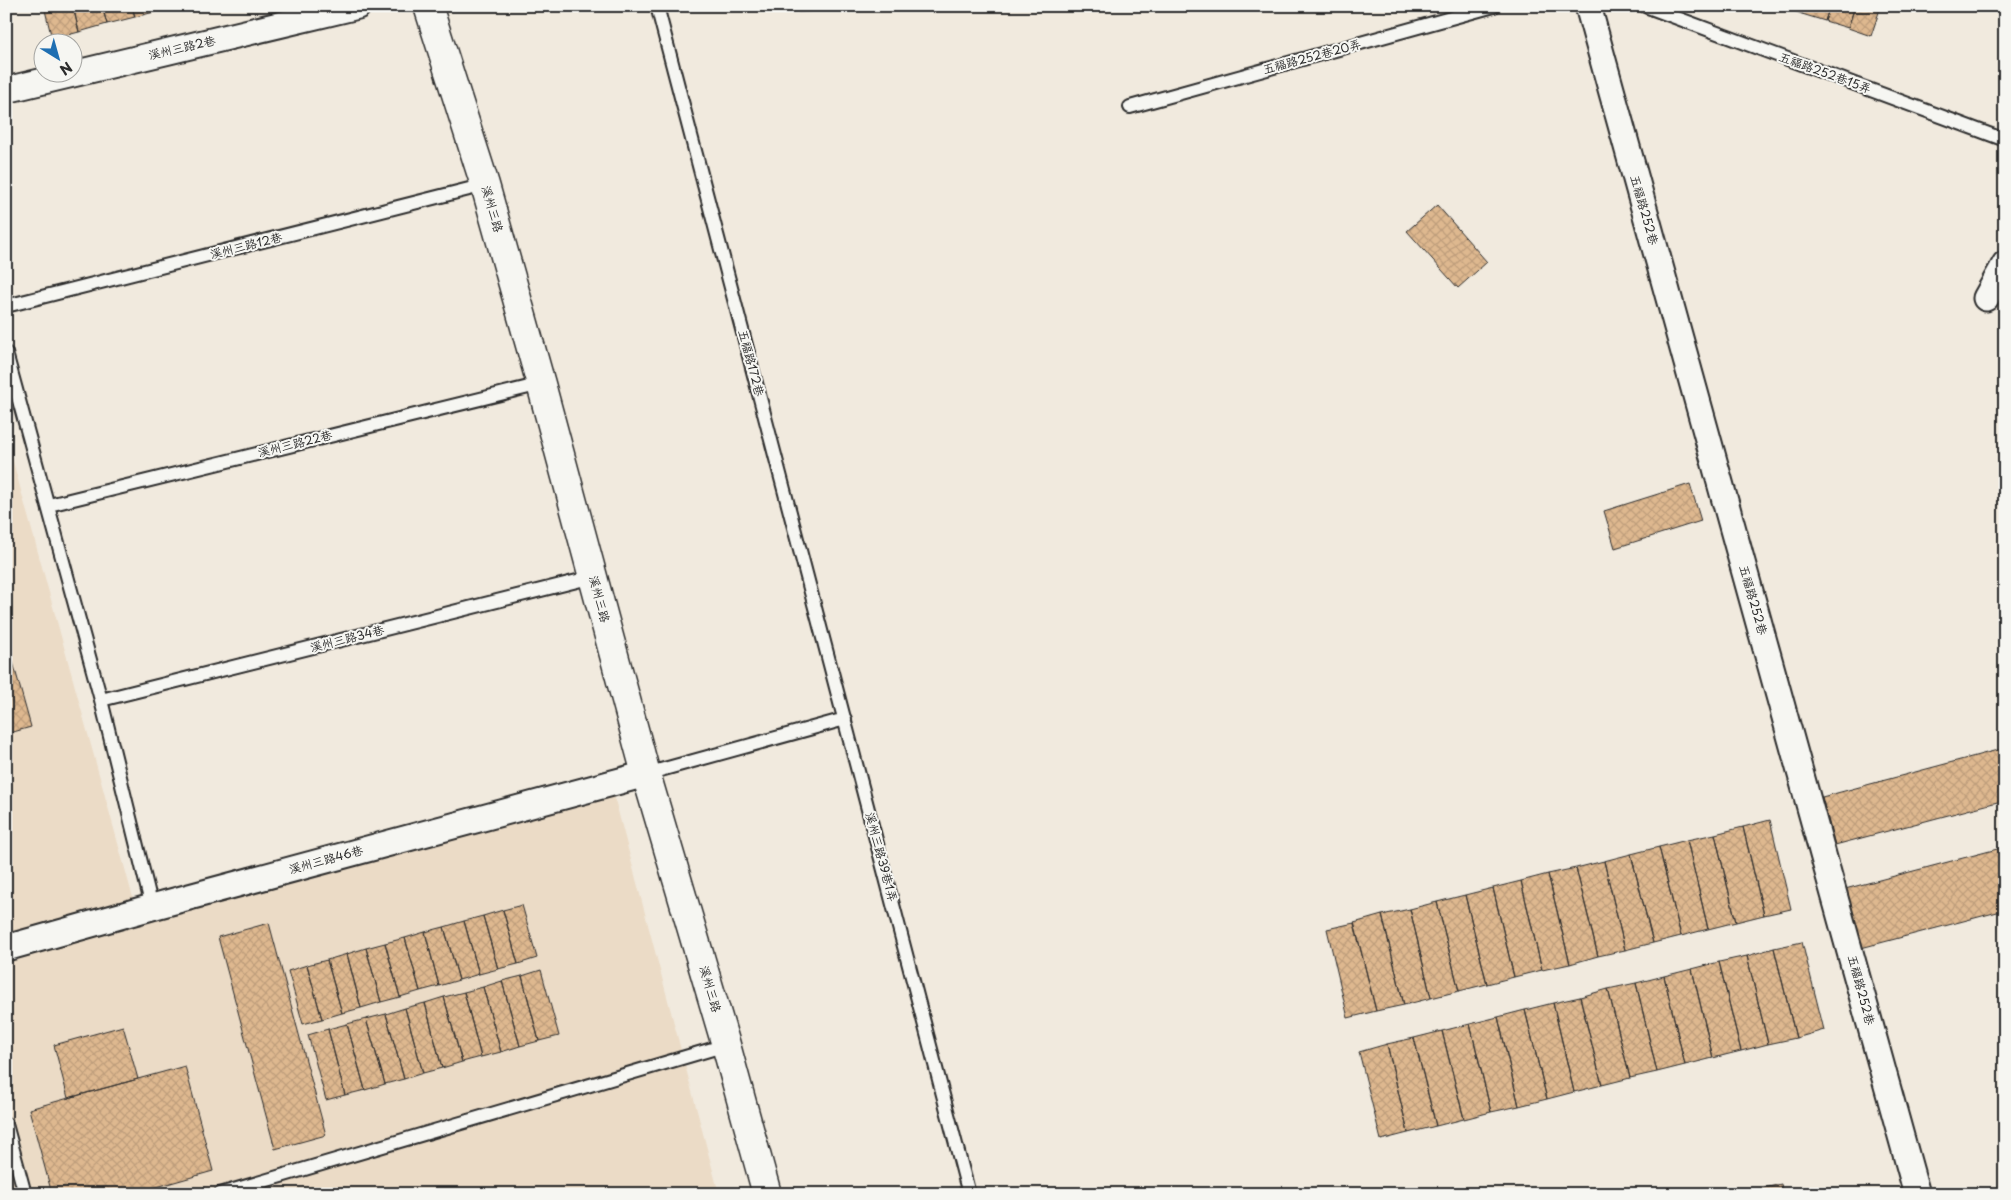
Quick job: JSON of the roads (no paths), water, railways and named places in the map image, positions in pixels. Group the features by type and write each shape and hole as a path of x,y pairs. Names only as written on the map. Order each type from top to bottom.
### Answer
{"street":[{"name":"溪州三路2巷","path":"6,90 358,6"},
{"name":"溪州三路","path":"428,6 485,185 541,384 646,774 726,1045 767,1194"},
{"name":"五福路252巷","path":"1588,6 1917,1194"},
{"path":"1986,298 2005,264"},
{"name":"溪州三路46巷","path":"6,948 646,774"}],"lane":[{"name":"五福路172巷","path":"657,6 845,720"},
{"name":"五福路252巷20弄","path":"1130,107 1494,6"},
{"name":"五福路252巷15弄","path":"1645,6 2005,140"},
{"name":"溪州三路12巷","path":"6,306 485,185"},
{"path":"6,353 49,504 101,700 152,907"},
{"name":"溪州三路22巷","path":"49,504 541,384"},
{"name":"溪州三路34巷","path":"101,700 593,577"},
{"path":"646,774 845,720"},
{"name":"溪州三路39巷1弄","path":"845,720 969,1194"},
{"path":"220,1194 726,1045"},
{"path":"6,1124 25,1194"}]}
